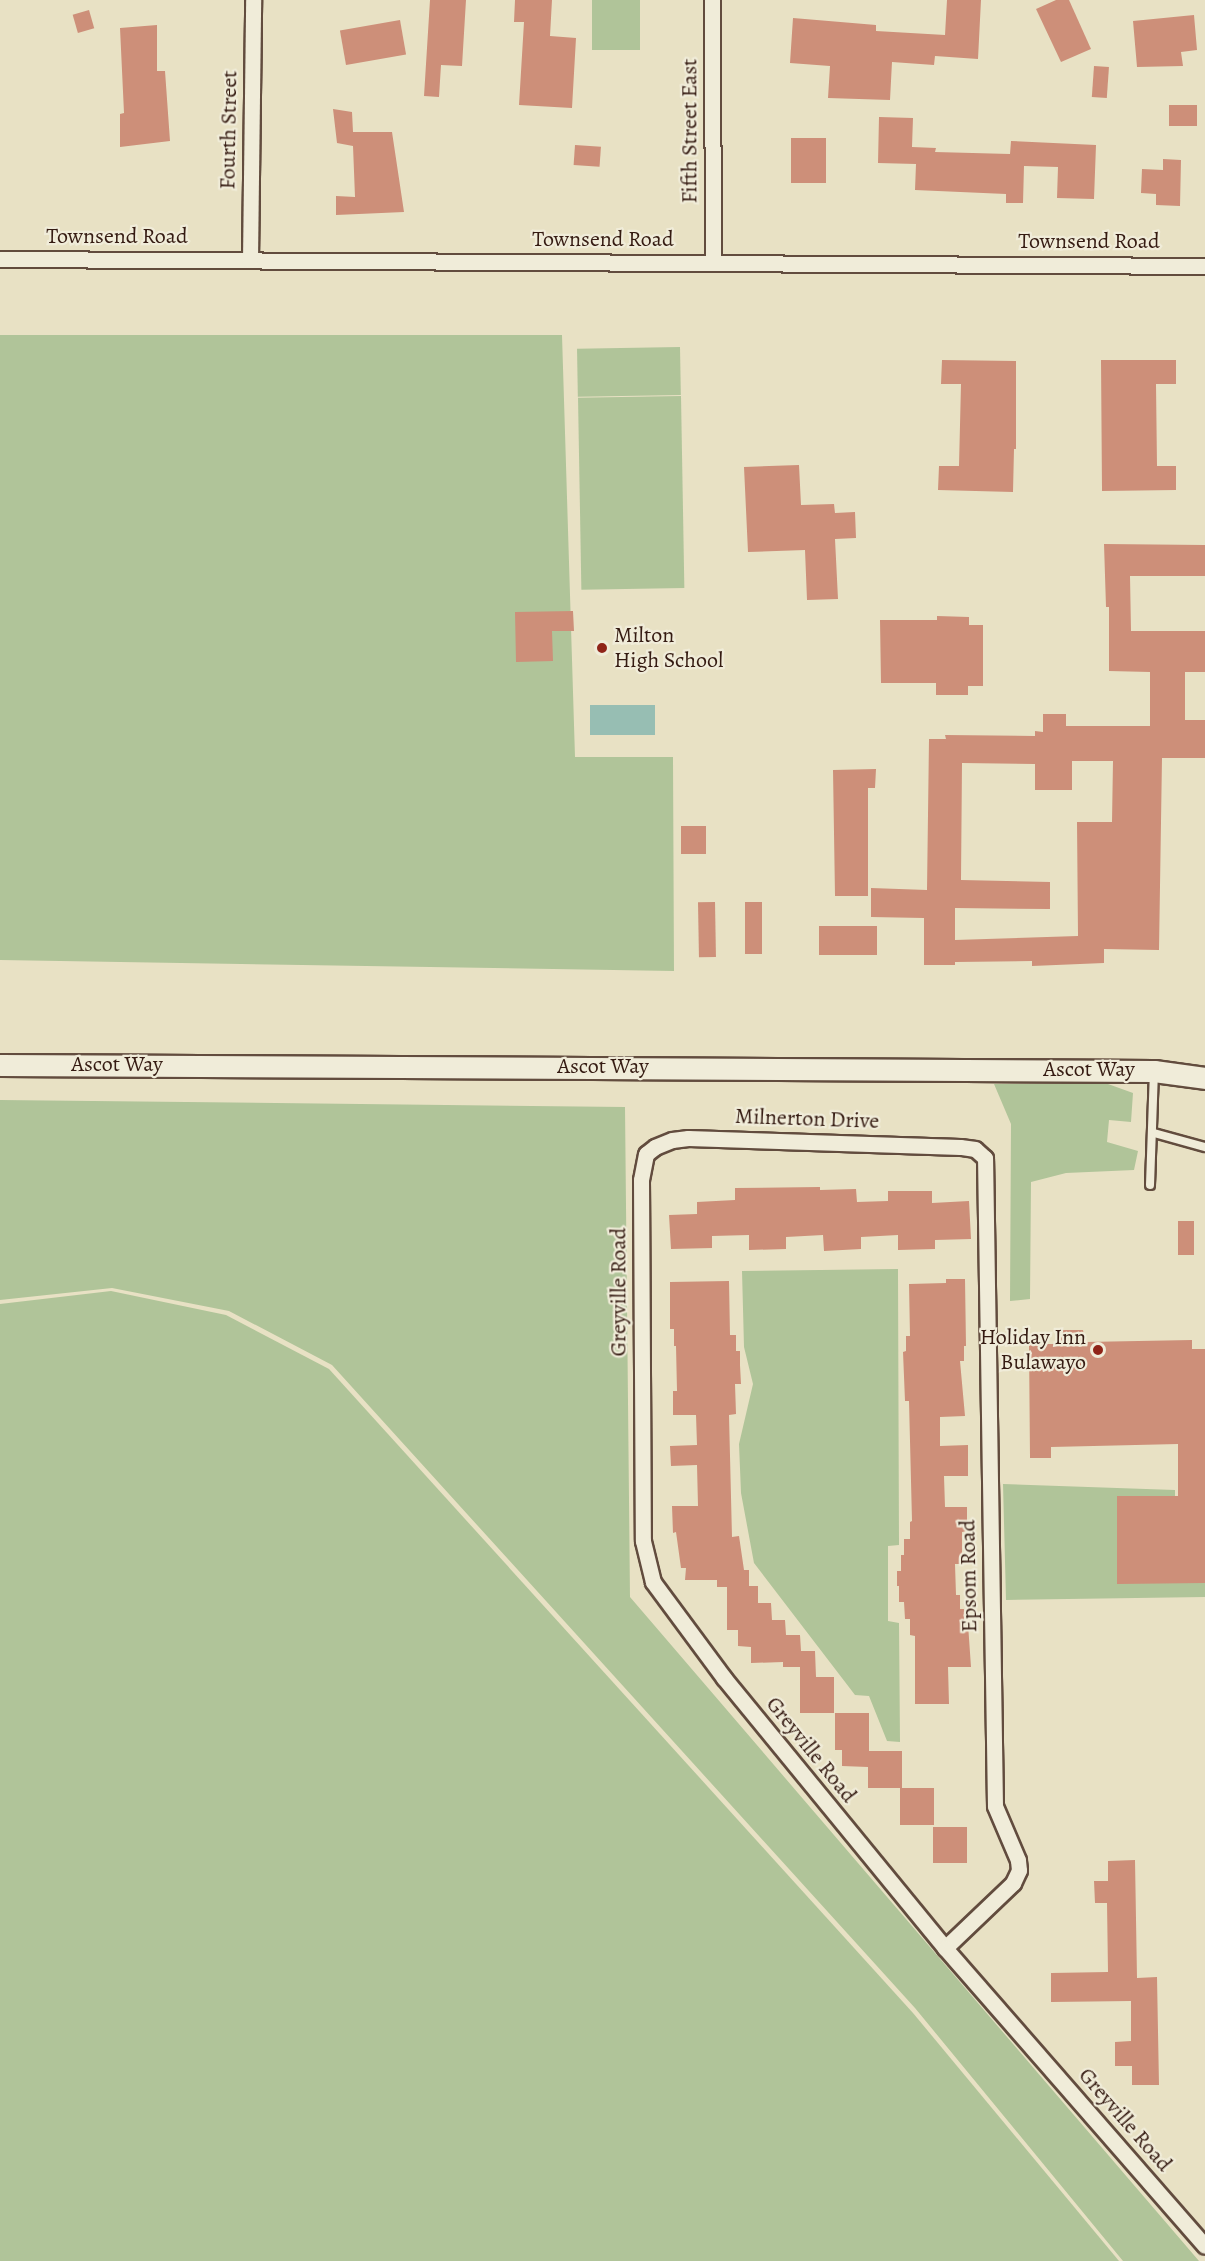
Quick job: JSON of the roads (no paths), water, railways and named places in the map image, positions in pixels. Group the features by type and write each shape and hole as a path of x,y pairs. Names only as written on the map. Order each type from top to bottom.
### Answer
{"main road":[{"name":"Ascot Way","path":"0,1065 1154,1071 1205,1078"}],"street":[{"name":"Fourth Street","path":"250,260 253,0"},
{"name":"Fifth Street East","path":"712,0 713,263"},
{"name":"Townsend Road","path":"0,259 1205,266"},
{"name":"Milnerton Drive","path":"641,1180 646,1154 663,1143 688,1138 960,1147 975,1149 985,1158 986,1167"},
{"name":"Epsom Road","path":"945,1948 1013,1883 1019,1870 1018,1860 995,1806 986,1167"},
{"name":"Greyville Road","path":"641,1180 643,1541 653,1582 724,1678 945,1948 1205,2246"}],"lane":[{"path":"1150,1185 1154,1133 1154,1071"},
{"path":"1154,1133 1205,1147"}],"water":[{"path":"590,705 655,705 655,735 590,735"}],"place":[{"name":"Milton High School","path":"602,648"},
{"name":"Holiday Inn Bulawayo","path":"1098,1350"}]}
